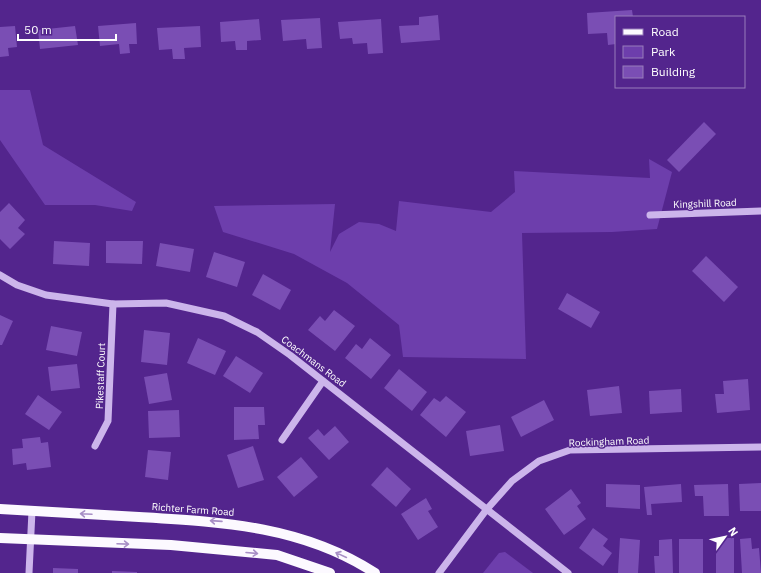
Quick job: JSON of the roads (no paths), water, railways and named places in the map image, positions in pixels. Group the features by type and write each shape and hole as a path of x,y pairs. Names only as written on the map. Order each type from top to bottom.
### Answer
{"main road":[{"name":"Richter Farm Road","path":"0,510 221,522 262,528 301,538 333,551 375,573"},
{"path":"0,538 171,546 277,555 330,573"}],"street":[{"name":"Kingshill Road","path":"650,214 761,211"},
{"name":"Coachmans Road","path":"0,275 16,285 46,295 113,304 166,303 224,316 257,332 323,380 568,573"},
{"name":"Pikestaff Court","path":"95,446 108,421 113,304"},
{"path":"282,440 323,380"},
{"name":"Rockingham Road","path":"439,573 487,509 512,481 538,461 570,450 761,447"},
{"path":"29,573 32,511"}]}
